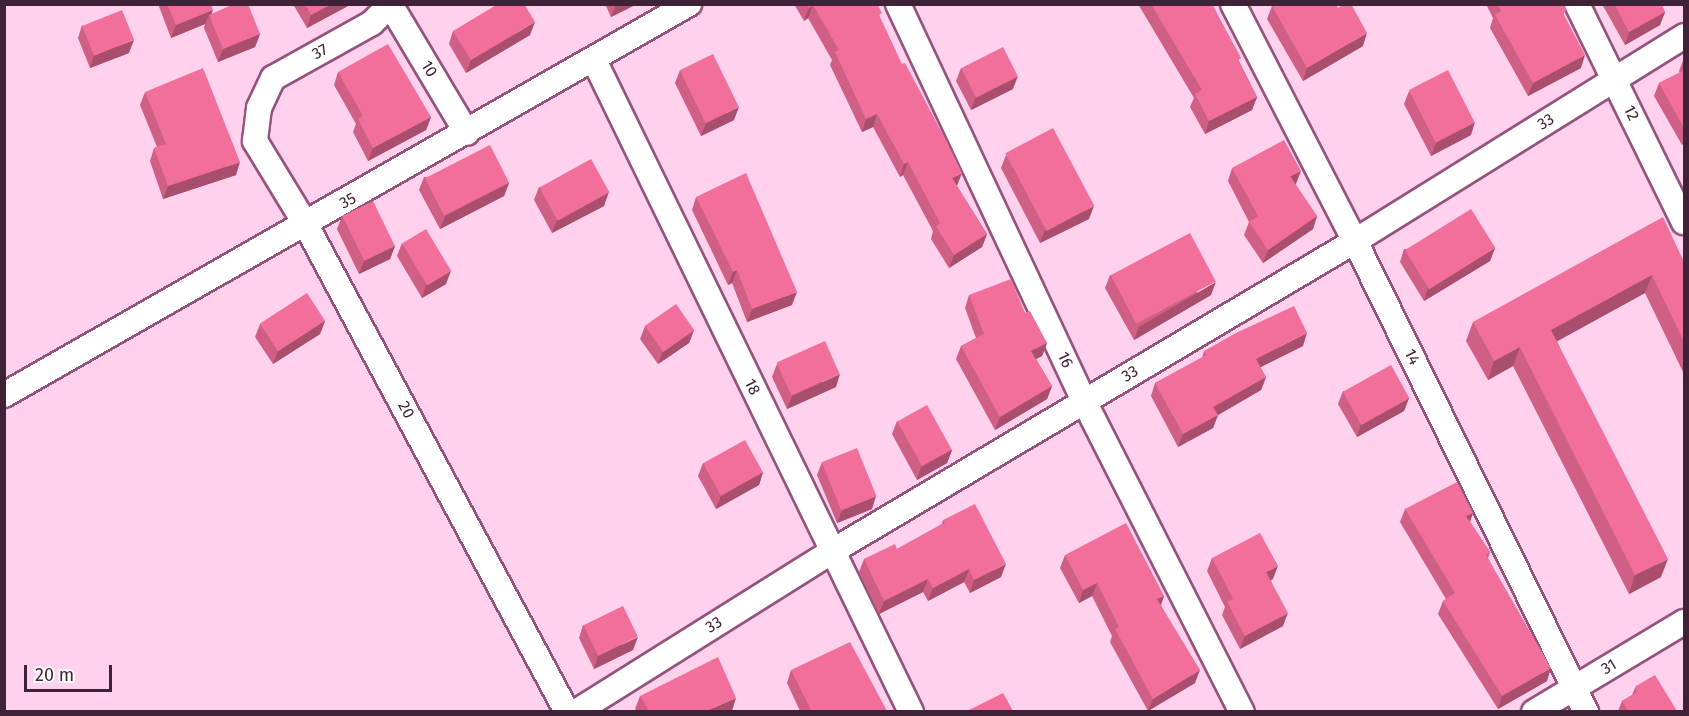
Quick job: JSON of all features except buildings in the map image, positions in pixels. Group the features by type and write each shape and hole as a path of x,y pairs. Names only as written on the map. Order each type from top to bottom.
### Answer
{"street":[{"name":"35","path":"4,395 595,62 689,4"},
{"name":"16","path":"898,4 1084,401 1242,711"},
{"name":"14","path":"1233,4 1355,241 1586,711"},
{"name":"12","path":"1577,4 1684,222"},
{"name":"37","path":"258,108 273,78 372,23 391,5"},
{"name":"10","path":"391,5 467,133"},
{"name":"33","path":"576,711 831,552 1355,241 1684,36"},
{"name":"18","path":"595,62 831,552 911,711"},
{"name":"20","path":"258,108 255,141 306,225 567,711"},
{"name":"31","path":"1534,711 1684,622"}]}
